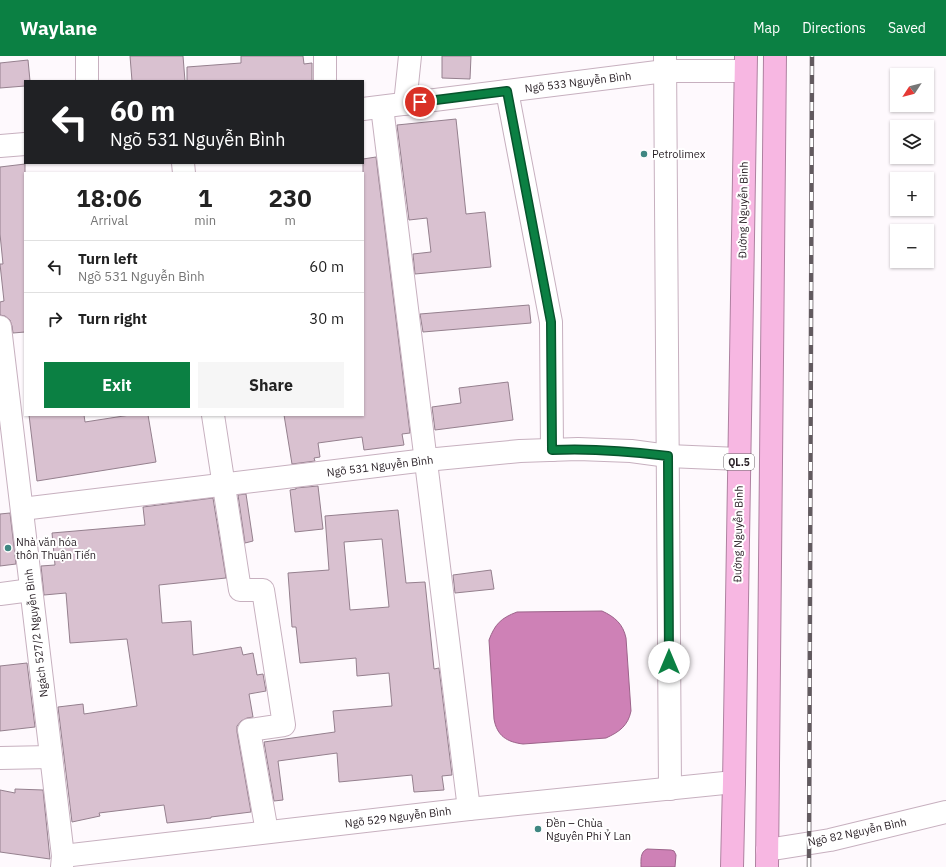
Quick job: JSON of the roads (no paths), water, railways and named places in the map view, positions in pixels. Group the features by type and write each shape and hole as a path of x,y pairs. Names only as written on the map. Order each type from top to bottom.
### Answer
{"highway":[{"path":"767,859 775,56"},
{"name":"Đường Nguyễn Bình","path":"732,867 745,63"}],"street":[{"path":"87,56 87,80"},
{"path":"325,56 325,80"},
{"path":"405,104 410,56"},
{"path":"665,63 670,789"},
{"name":"Ngõ 533 Nguyễn Bình","path":"372,108 507,91 665,63 745,63"},
{"path":"507,91 551,322 552,450"},
{"path":"372,108 426,460 469,809"},
{"path":"0,146 24,144"},
{"name":"Ngách 527/2 Nguyễn Bình","path":"0,327 62,862"},
{"path":"213,416 240,590 263,590 284,725 249,730 267,832"},
{"name":"Ngõ 531 Nguyễn Bình","path":"22,509 426,460 520,451 578,449 668,456 739,458"},
{"path":"0,594 31,590"},
{"path":"0,758 51,757"},
{"name":"Ngõ 529 Nguyễn Bình","path":"62,862 267,832 469,809 734,782"},
{"name":"Ngõ 82 Nguyễn Bình","path":"767,859 830,840 946,812"}],"railway":[{"path":"809,867 812,56"}],"place":[{"name":"Petrolimex","path":"644,154"},
{"name":"Nhà văn hóa thôn Thuận Tiến","path":"8,548"},
{"name":"Đền – Chùa Nguyên Phi Ỷ Lan","path":"538,829"}]}
